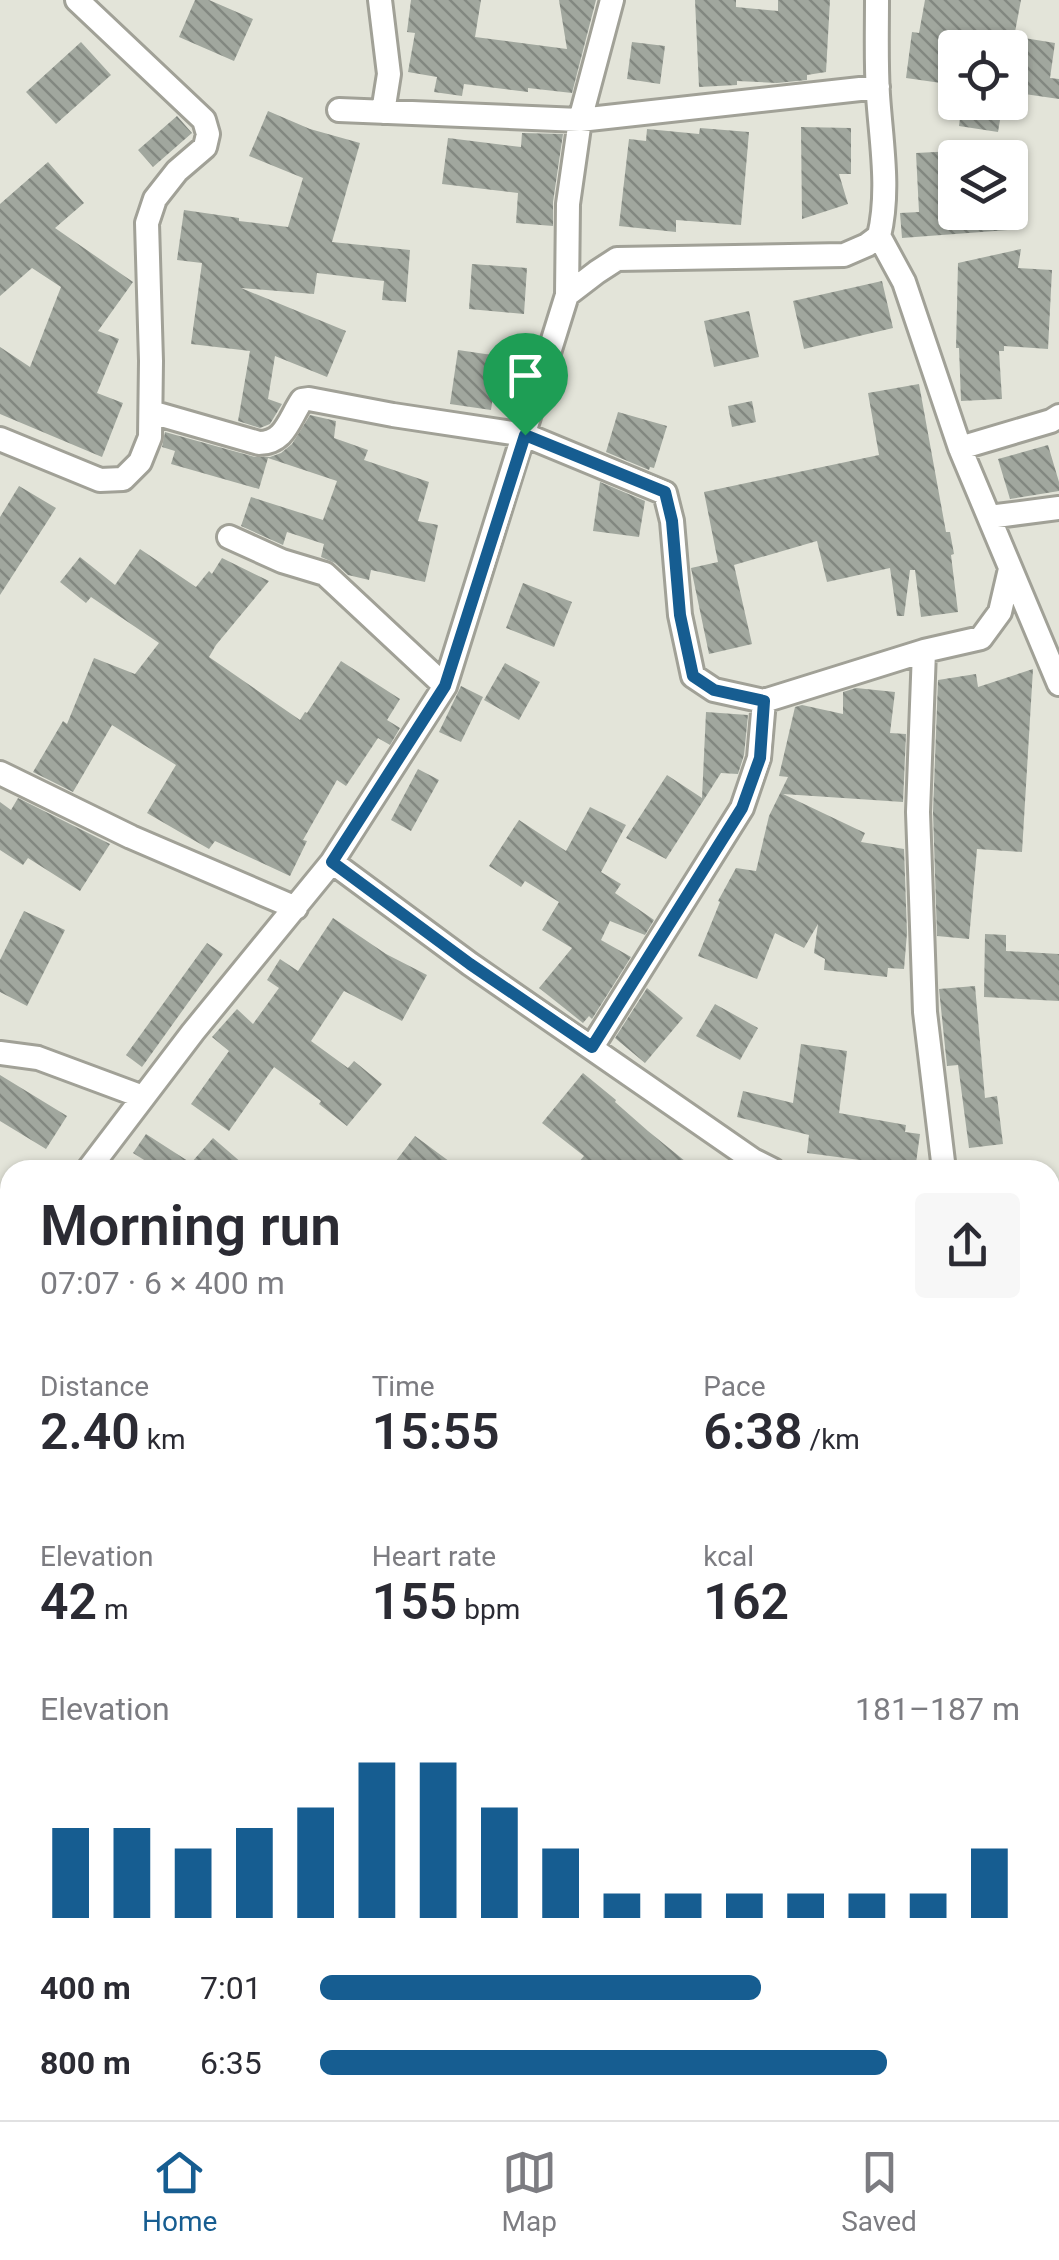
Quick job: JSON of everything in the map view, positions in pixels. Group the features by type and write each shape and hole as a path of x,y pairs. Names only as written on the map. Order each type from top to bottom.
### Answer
{"street":[{"path":"0,439 100,480 123,479 140,462 150,437 151,412 148,224 156,198 177,171 205,147 208,134 204,120 77,0"},
{"path":"380,0 390,74 383,112"},
{"path":"96,1160 193,1032 332,862 445,686 567,296 568,204 580,120 612,0"},
{"path":"877,0 884,188 879,236 904,282 960,448 1059,684"},
{"path":"339,110 580,120 878,87"},
{"path":"567,296 617,260 844,255 879,236"},
{"path":"151,412 259,443 271,443 279,439 298,404 309,399 525,435 665,492 672,521 680,615 693,676 714,690 764,701 924,651 981,638 1000,612 1010,569"},
{"path":"960,448 1059,416"},
{"path":"989,517 1059,508"},
{"path":"230,537 282,561 325,574 445,686"},
{"path":"924,651 918,830 925,1012 943,1160"},
{"path":"592,1047 742,808 760,758 764,701"},
{"path":"0,773 131,837 296,908"},
{"path":"332,862 470,964 754,1160"},
{"path":"0,1053 38,1058 143,1098"}],"building":[{"path":"195,0 209,0 253,19 234,61 179,37"},
{"path":"411,0 481,0 475,37 567,49 559,0 596,0 572,93 464,84 462,96 434,92 437,77 408,72 415,33 407,32"},
{"path":"695,0 736,0 736,7 778,11 778,0 830,0 826,72 807,75 807,80 737,81 737,85 699,87"},
{"path":"925,0 1021,0 1015,30 938,30 938,83 906,78 912,32 919,33"},
{"path":"1028,39 1055,43 1050,78 1059,79 1059,99 1028,95"},
{"path":"81,42 111,75 56,124 26,92"},
{"path":"632,42 665,46 660,84 627,79"},
{"path":"268,111 310,129 360,143 332,242 410,250 406,302 382,300 384,281 317,273 314,294 241,288 346,331 327,377 275,356 268,399 282,404 270,424 260,428 238,421 250,351 191,344 202,263 177,260 184,210 288,227 303,178 249,156"},
{"path":"177,116 192,133 153,167 138,150"},
{"path":"960,120 1000,120 998,132 959,126"},
{"path":"801,127 851,128 851,174 839,174 848,204 802,219"},
{"path":"700,128 749,132 741,225 676,220 676,232 619,226 629,139 646,141 647,129 699,134"},
{"path":"522,133 563,134 553,226 516,223 518,193 442,184 448,138 521,147"},
{"path":"938,152 938,230 1009,230 902,238 900,213 919,212 916,153"},
{"path":"48,162 84,203 55,228 133,282 98,331 119,339 97,393 123,403 102,457 0,414 0,347 30,367 61,287 32,268 0,296 0,204"},
{"path":"1021,249 1018,268 1052,270 1048,349 1004,346 1004,351 999,351 1002,399 961,401 956,348 958,263"},
{"path":"472,264 527,268 524,314 469,309"},
{"path":"882,281 893,328 804,349 793,301"},
{"path":"749,311 759,357 714,367 704,321"},
{"path":"458,350 499,356 491,410 450,404"},
{"path":"919,384 946,532 950,532 954,554 951,555 958,612 921,617 915,570 910,570 904,616 897,616 890,568 827,582 817,541 734,565 752,644 709,654 691,568 718,562 704,492 879,455 868,393"},
{"path":"752,401 756,422 732,427 728,406"},
{"path":"618,412 667,426 654,468 649,470 606,452"},
{"path":"310,415 336,421 334,438 368,450 364,460 429,482 418,521 438,525 425,582 371,570 369,580 348,575 321,557 324,544 287,532 283,545 241,526 251,497 323,520 337,481 268,458 259,489 171,464 175,451 162,447 165,432 255,457 270,457 292,444"},
{"path":"1048,445 1059,491 1010,499 998,459"},
{"path":"600,482 645,501 639,537 593,531"},
{"path":"19,486 56,508 0,595 0,517"},
{"path":"140,549 196,587 209,571 212,574 222,558 269,581 209,657 300,720 341,661 400,699 387,720 400,728 390,745 378,738 346,786 337,780 303,840 307,841 290,876 215,841 209,849 147,813 176,765 112,725 73,792 33,772 63,721 67,724 94,658 135,674 159,643 91,597 86,603 60,582 80,557 115,585"},
{"path":"523,583 572,602 554,647 506,628"},
{"path":"505,663 540,682 519,720 484,700"},
{"path":"1033,669 1022,852 977,849 969,939 937,936 933,812 938,680 976,674 978,687"},
{"path":"461,686 483,697 461,742 439,732"},
{"path":"856,688 895,692 890,733 906,734 903,802 783,794 865,833 861,842 904,849 904,969 888,968 887,977 824,970 825,959 814,953 818,924 804,948 775,933 757,979 698,956 718,901 736,868 756,871 769,816 788,777 779,776 795,707 843,714 843,692"},
{"path":"706,712 748,715 744,755 738,774 721,773 666,859 626,838 667,775 702,798"},
{"path":"418,769 439,780 411,831 391,820"},
{"path":"18,798 110,844 80,891 28,858 23,865 0,850 0,802 11,810"},
{"path":"590,807 626,825 601,872 621,884 615,893 654,920 645,935 610,921 601,940 631,957 592,1019 589,1016 583,1023 539,988 572,948 542,930 559,902 525,881 521,887 489,866 519,820 566,851"},
{"path":"24,911 65,930 27,1006 0,992 0,960"},
{"path":"333,918 386,954 427,975 402,1021 344,991 311,1041 348,1068 354,1061 382,1084 347,1126 319,1104 321,1101 274,1067 229,1131 191,1104 229,1051 212,1037 237,1009 253,1024 279,988 267,980 280,959 298,971"},
{"path":"985,934 1006,935 1006,951 1059,954 1059,1001 984,997"},
{"path":"207,943 223,954 142,1067 126,1055"},
{"path":"975,986 985,1098 997,1096 1003,1144 969,1148 958,1065 947,1066 939,989"},
{"path":"647,988 683,1018 645,1063 615,1038"},
{"path":"715,1004 758,1028 740,1060 696,1036"},
{"path":"801,1044 847,1051 839,1113 906,1125 905,1132 920,1134 916,1160 860,1160 807,1153 809,1135 737,1117 743,1091 793,1103"},
{"path":"583,1073 684,1160 581,1160 584,1156 542,1123"},
{"path":"0,1075 67,1116 46,1149 0,1121"},
{"path":"146,1134 186,1160 144,1160 133,1153"},
{"path":"415,1136 447,1160 397,1160"},
{"path":"213,1138 238,1160 194,1160"}],"route":[{"path":"525,435 665,492 672,521 680,615 693,676 714,690 764,701 760,758 742,808 592,1047 470,964 332,862 445,686 525,435"}]}
